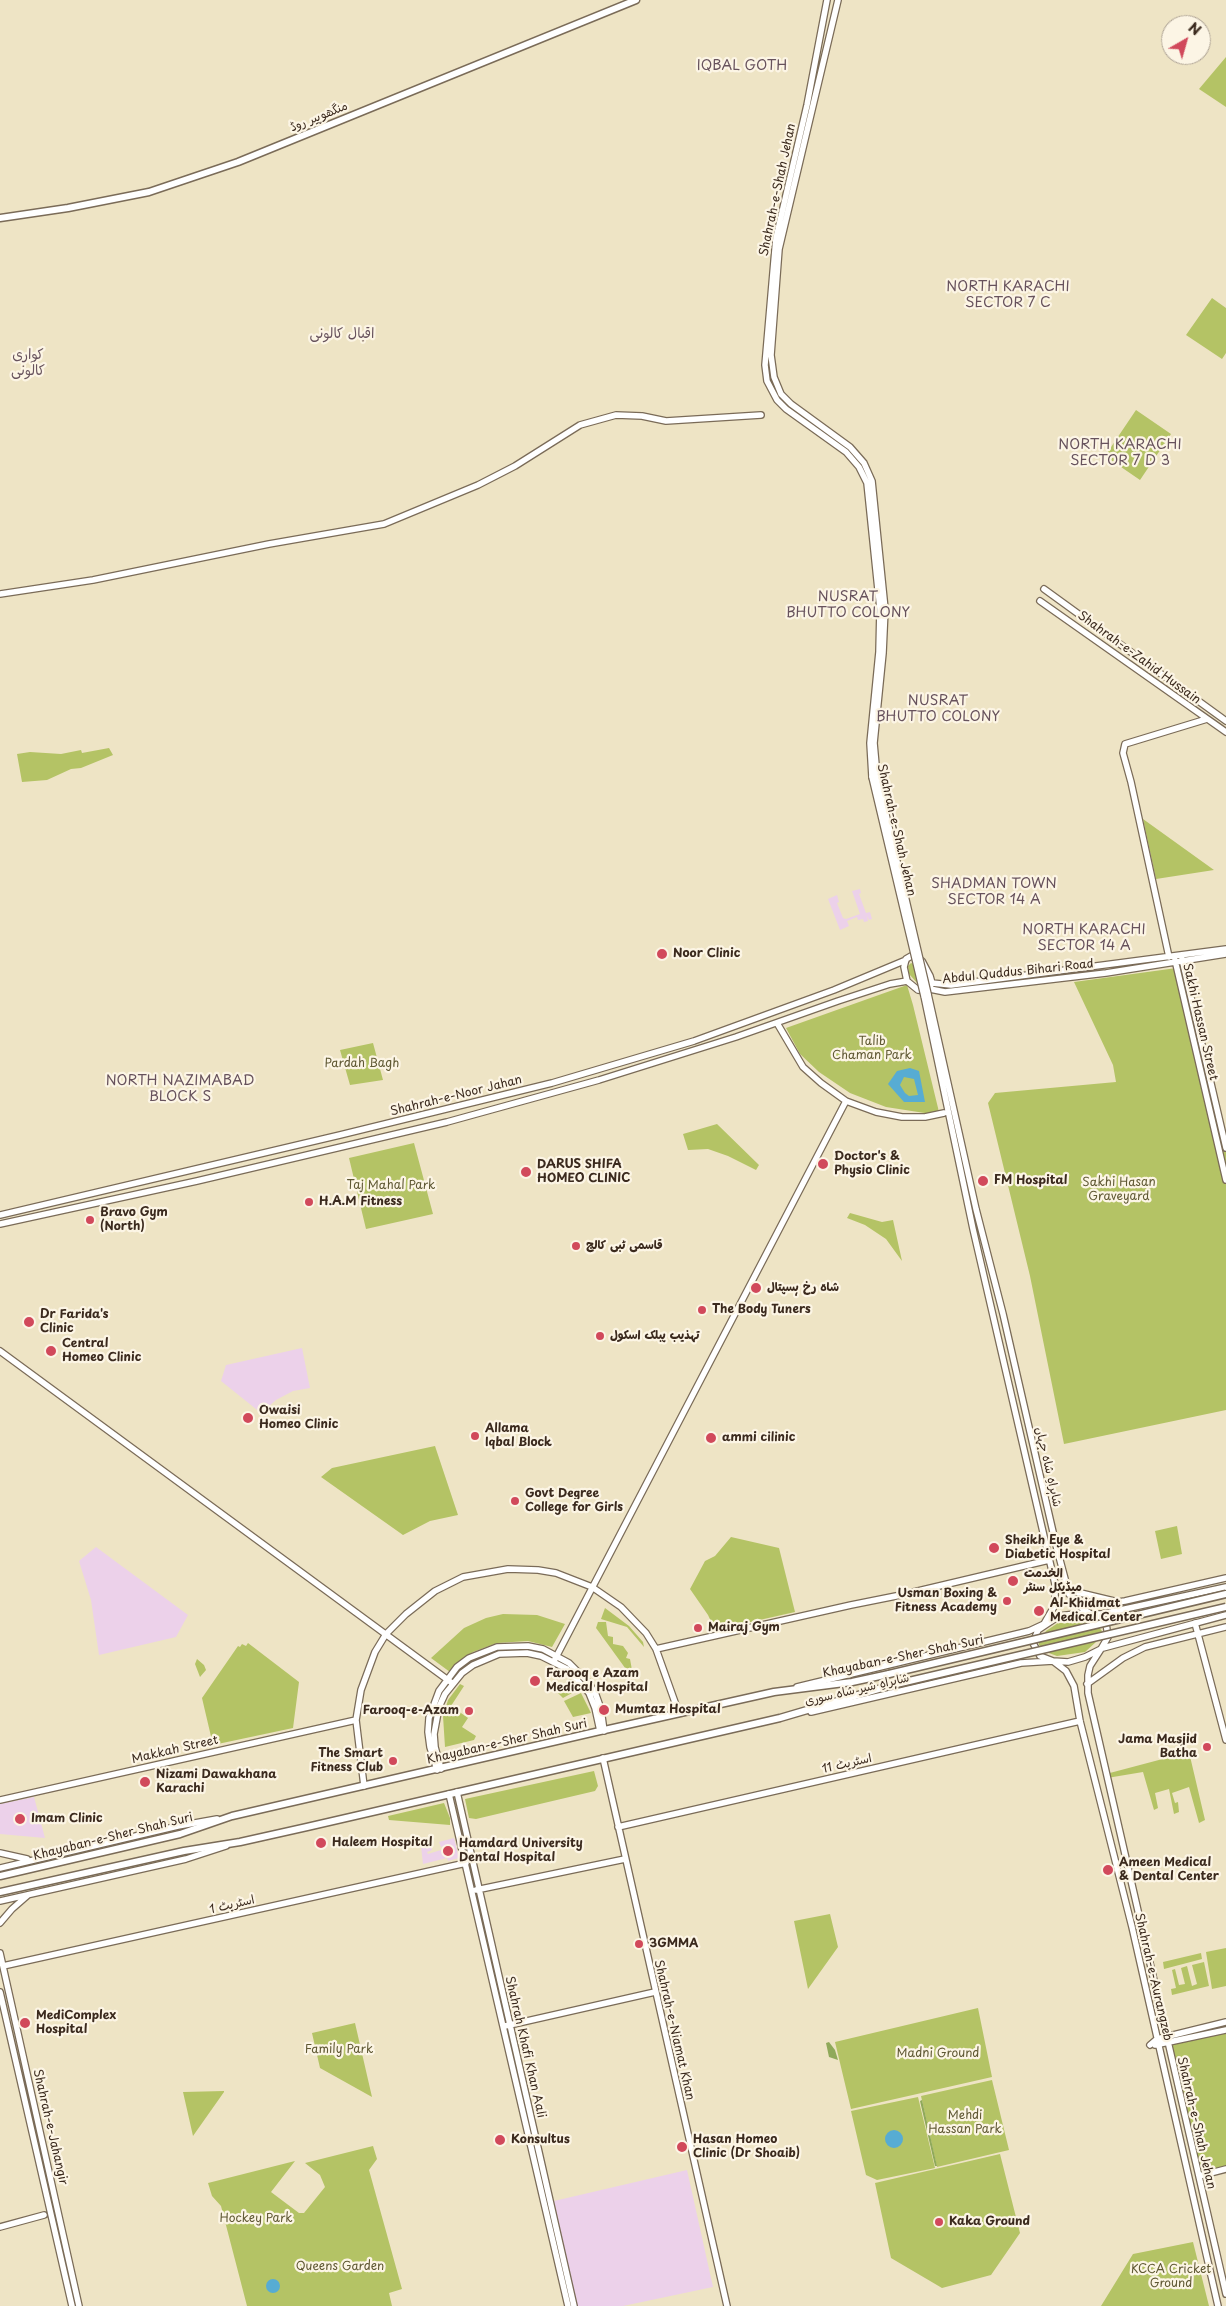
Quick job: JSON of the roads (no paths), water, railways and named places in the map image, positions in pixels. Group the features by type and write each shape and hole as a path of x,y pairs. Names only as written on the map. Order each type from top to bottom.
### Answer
{"main road":[{"name":"منگھوپیر روڈ","path":"0,218 68,208 149,192 238,162 636,0"},
{"name":"Shahrah-e-Shah Jehan","path":"827,0 780,232 771,355 774,377 779,391 787,401 835,434 856,454 869,473 874,489 885,609 883,653 876,721 875,770 973,1210 993,1316"},
{"name":"Shahrah-e-Shah Jehan","path":"780,232 838,0"},
{"path":"0,594 93,580 269,544 384,524 478,485 515,466 580,425 616,415 642,416 666,421 762,416"},
{"name":"Shahrah-e-Zahid Hussain","path":"1044,589 1226,721"},
{"name":"Shahrah-e-Zahid Hussain","path":"1040,600 1226,732"},
{"name":"Sakhi Hassan Street","path":"1207,719 1125,744 1123,753 1226,1180"},
{"name":"Abdul Quddus Bihari Road","path":"1182,958 1226,949"},
{"name":"Abdul Quddus Bihari Road","path":"908,982 918,990 931,986 945,992 1173,958 1226,954"},
{"path":"908,982 904,972 906,960 908,956 913,955 922,960 931,986"},
{"name":"Sakhi Hassan Street","path":"1182,958 1226,1148"},
{"name":"Shahrah-e-Noor Jahan","path":"0,1215 552,1083 666,1049 834,990 906,960"},
{"name":"Shahrah-e-Noor Jahan","path":"0,1224 291,1159 472,1115 670,1059 890,984 908,982"},
{"path":"834,990 838,1001"},
{"path":"777,1023 803,1067 821,1083 846,1100 876,1112 895,1116 925,1117 944,1113"},
{"path":"666,1049 670,1059"},
{"path":"596,1069 599,1080"},
{"path":"555,1658 846,1100"},
{"path":"469,1104 472,1115"},
{"path":"288,1147 291,1159"},
{"name":"Shahrah-e-Shah Jehan","path":"973,1210 1003,1314"},
{"name":"شاہراہِ شاہ جہاں","path":"1003,1314 1068,1590 1075,1602 1092,1614"},
{"name":"شاہراہِ شاہ جہاں","path":"993,1316 1056,1594 1054,1605 1044,1624"},
{"path":"0,1351 452,1683"},
{"path":"656,1649 851,1604 902,1595 1049,1560"},
{"path":"364,1786 356,1720 361,1690 367,1670 386,1634 406,1614 435,1591 450,1582 481,1573 508,1569 538,1570 556,1573 592,1587 634,1619 656,1649 676,1705"},
{"path":"1068,1590 1118,1602 1226,1578"},
{"path":"774,1692 1029,1631 1068,1614 1112,1613 1226,1587"},
{"name":"Khayaban-e-Sher Shah Suri","path":"0,1876 180,1834 232,1816 774,1692 852,1682 889,1674 1226,1594"},
{"name":"Khayaban-e-Sher Shah Suri","path":"892,1685 1226,1607"},
{"path":"1092,1614 1100,1617 1106,1623 1108,1630 1106,1643 1101,1649"},
{"path":"1044,1624 1034,1636 1033,1643 1035,1650 1040,1656 1053,1662 1077,1660 1101,1649 1226,1615"},
{"path":"1195,1623 1226,1740"},
{"path":"1087,1684 1123,1658 1145,1647 1226,1627"},
{"path":"439,1770 430,1747 430,1718 439,1691 447,1679 469,1658 497,1647 528,1646 555,1658 579,1680 589,1694 602,1731"},
{"name":"Shahrah-e-Aurangzeb","path":"1101,1649 1090,1666 1087,1684 1112,1804 1168,2044"},
{"path":"439,1770 435,1747 435,1720 439,1707 452,1683 473,1664 499,1654 527,1653 555,1658"},
{"name":"شاہراہِ شیر شاہ سوری","path":"780,1718 1021,1663 1053,1662"},
{"name":"Shahrah-e-Aurangzeb","path":"1053,1662 1066,1671 1071,1678 1132,1927 1218,2306"},
{"name":"شاہراہِ شیر شاہ سوری","path":"780,1718 892,1685"},
{"path":"0,1892 184,1851 240,1842 780,1718"},
{"name":"Makkah Street","path":"0,1800 356,1720"},
{"name":"اسٹریٹ 11","path":"618,1827 1080,1721"},
{"name":"Shahrah-e-Niamat Khan","path":"603,1758 726,2306"},
{"name":"Shahrah Khafi Khan Aali","path":"457,1792 506,2026"},
{"name":"Shahrah Khafi Khan Aali","path":"449,1794 562,2266 574,2306"},
{"path":"0,1868 178,1826 232,1816"},
{"path":"0,1901 186,1859 240,1842"},
{"path":"0,1853 34,1860"},
{"path":"472,1891 625,1859"},
{"name":"اسٹریٹ 1","path":"3,1966 466,1863"},
{"path":"0,1923 12,1909 30,1894"},
{"name":"Shahrah-e-Jahangir","path":"0,1953 79,2306"},
{"name":"Shahrah-e-Jahangir","path":"0,1992 72,2306"},
{"path":"506,2026 655,1992"},
{"path":"1157,2039 1226,2022"},
{"path":"1159,2046 1226,2030"},
{"name":"Shahrah-e-Shah Jehan","path":"1168,2044 1226,2294"},
{"path":"1199,2176 1226,2169"},
{"path":"0,2227 44,2215"},
{"name":"Shahrah Khafi Khan Aali","path":"562,2266 568,2306"}],"water":[{"path":"910,1068 919,1071 925,1102 904,1102 888,1084 897,1071","holes":["904,1077 914,1079 918,1095 909,1096 900,1085"]},
{"path":"890,2130 898,2130 903,2135 901,2146 890,2148 885,2143 885,2135"},
{"path":"273,2279 278,2281 280,2286 278,2291 273,2293 268,2291 266,2286 268,2281"}],"place":[{"name":"Noor Clinic","path":"662,954"},
{"name":"Doctor's & Physio Clinic","path":"823,1164"},
{"name":"DARUS SHIFA HOMEO CLINIC","path":"526,1172"},
{"name":"FM Hospital","path":"983,1181"},
{"name":"H.A.M Fitness","path":"309,1202"},
{"name":"Bravo Gym (North)","path":"90,1220"},
{"name":"قاسمی ٹبی کالج","path":"576,1246"},
{"name":"شاہ رخ ہسپتال","path":"756,1288"},
{"name":"The Body Tuners","path":"702,1310"},
{"name":"Dr Farida's Clinic","path":"29,1322"},
{"name":"تہذیب پبلک اسکول","path":"600,1336"},
{"name":"Central Homeo Clinic","path":"51,1351"},
{"name":"Owaisi Homeo Clinic","path":"248,1418"},
{"name":"Allama Iqbal Block","path":"475,1436"},
{"name":"ammi cilinic","path":"711,1438"},
{"name":"Govt Degree College for Girls","path":"515,1501"},
{"name":"Sheikh Eye & Diabetic Hospital","path":"994,1548"},
{"name":"الخدمت میڈیکل سنٹر","path":"1013,1581"},
{"name":"Usman Boxing & Fitness Academy","path":"1007,1601"},
{"name":"Al-Khidmat Medical Center","path":"1039,1611"},
{"name":"Mairaj Gym","path":"698,1628"},
{"name":"Farooq e Azam Medical Hospital","path":"535,1681"},
{"name":"Mumtaz Hospital","path":"604,1710"},
{"name":"Farooq-e-Azam","path":"469,1711"},
{"name":"Jama Masjid Batha","path":"1207,1747"},
{"name":"The Smart Fitness Club","path":"393,1761"},
{"name":"Nizami Dawakhana Karachi","path":"145,1782"},
{"name":"Imam Clinic","path":"20,1819"},
{"name":"Haleem Hospital","path":"321,1843"},
{"name":"Hamdard University Dental Hospital","path":"448,1851"},
{"name":"Ameen Medical & Dental Center","path":"1108,1870"},
{"name":"3GMMA","path":"639,1944"},
{"name":"MediComplex Hospital","path":"25,2023"},
{"name":"Konsultus","path":"500,2140"},
{"name":"Hasan Homeo Clinic (Dr Shoaib)","path":"682,2147"},
{"name":"Kaka Ground","path":"939,2222"}],"district":[{"name":"IQBAL GOTH","path":"742,66"},
{"name":"NORTH KARACHI SECTOR 7 C","path":"1008,296"},
{"name":"اقبال کالونی","path":"342,334"},
{"name":"کواری کالونی","path":"28,364"},
{"name":"NORTH KARACHI SECTOR 7 D 3","path":"1120,454"},
{"name":"NUSRAT BHUTTO COLONY","path":"848,606"},
{"name":"NUSRAT BHUTTO COLONY","path":"938,710"},
{"name":"SHADMAN TOWN SECTOR 14 A","path":"994,892"},
{"name":"NORTH KARACHI SECTOR 14 A","path":"1084,938"},
{"name":"NORTH NAZIMABAD BLOCK S","path":"180,1090"}],"park label":[{"name":"Talib Chaman Park","path":"872,1049"},
{"name":"Pardah Bagh","path":"362,1064"},
{"name":"Taj Mahal Park","path":"391,1186"},
{"name":"Sakhi Hasan Graveyard","path":"1119,1190"},
{"name":"Family Park","path":"339,2050"},
{"name":"Madni Ground","path":"938,2054"},
{"name":"Mehdi Hassan Park","path":"965,2123"},
{"name":"Hockey Park","path":"256,2219"},
{"name":"Queens Garden","path":"340,2267"},
{"name":"KCCA Cricket Ground","path":"1171,2277"}]}
